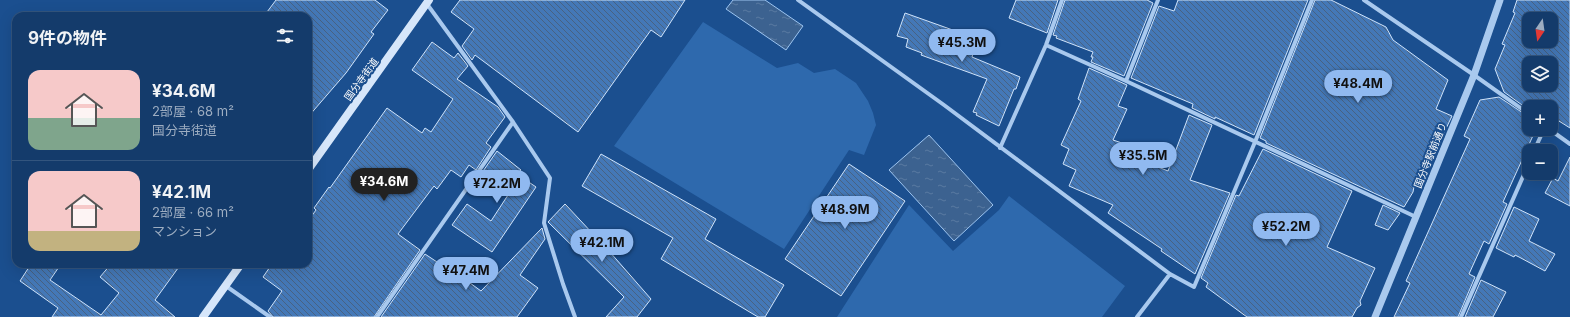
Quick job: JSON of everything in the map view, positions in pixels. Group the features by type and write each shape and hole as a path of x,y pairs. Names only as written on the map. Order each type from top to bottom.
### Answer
{"main road":[{"name":"国分寺街道","path":"312,164 428,2"},
{"path":"203,317 238,268"}],"street":[{"path":"798,0 944,105 1170,274 1194,288 1312,0"},
{"path":"1000,148 1046,45 1062,0"},
{"path":"1126,81 1158,0"},
{"path":"1364,0 1474,74 1522,109"},
{"name":"国分寺駅前通り","path":"1375,317 1474,74 1500,0"},
{"path":"428,2 513,122 550,178 544,223 575,317"},
{"path":"1046,45 1416,217"},
{"path":"377,317 513,122"},
{"path":"1558,135 1570,144"},
{"path":"1461,317 1522,179"},
{"path":"1137,317 1170,274"},
{"path":"226,286 270,317"}],"shaded area":[{"path":"703,22 777,68 798,63 814,73 835,69 856,83 868,101 873,113 876,125 864,155 849,150 784,249 614,146"},
{"path":"1009,196 1125,286 1102,317 837,317 909,205 953,251 999,210"}],"water":[{"path":"733,0 765,0 803,26 786,50 726,9"},
{"path":"929,135 993,205 954,241 889,170"}],"building":[{"path":"276,0 375,0 388,10 371,32 374,34 346,73 312,112 312,12 267,12"},
{"path":"460,0 685,0 661,37 651,30 578,132 475,55 472,60 462,46 474,29 451,12"},
{"path":"1016,0 1058,0 1047,33 1009,18"},
{"path":"1065,0 1147,0 1153,3 1124,76 1091,62 1093,52 1056,38 1057,36 1053,35"},
{"path":"1178,0 1308,0 1254,135 1192,108 1193,104 1131,78 1159,6 1174,11"},
{"path":"1315,0 1331,0 1386,27 1393,40 1448,80 1436,109 1452,116 1440,141 1432,138 1415,181 1413,192 1404,207 1266,143 1266,141 1260,138"},
{"path":"1517,0 1570,0 1570,128 1558,120 1558,100 1522,100 1522,105 1504,92 1495,69 1505,45 1502,44 1515,13 1513,12"},
{"path":"905,13 978,39 972,57 1020,77 999,126 976,115 977,113 973,112 987,79 921,55 922,53 906,47 908,39 897,36"},
{"path":"432,42 454,58 458,53 468,66 457,79 498,107 505,117 486,143 491,147 476,170 469,165 461,177 451,170 437,189 434,186 398,234 420,250 374,317 273,317 268,311 282,291 263,277 269,268 312,268 312,216 316,210 314,208 387,108 422,133 425,128 431,132 453,99 412,70"},
{"path":"1089,68 1127,85 1118,106 1127,109 1113,140 1140,149 1136,158 1168,171 1189,115 1212,125 1190,180 1230,193 1195,274 1161,251 1162,249 1108,213 1113,205 1069,186 1076,170 1063,164 1069,149 1061,145 1081,101 1078,99"},
{"path":"1499,97 1522,112 1522,136 1533,136 1529,144 1522,144 1522,160 1503,202 1507,204 1489,244 1484,241 1469,274 1475,277 1458,317 1394,317 1410,283 1406,281 1470,139 1464,136 1480,100"},
{"path":"1263,149 1352,191 1327,247 1375,268 1360,301 1361,305 1357,308 1352,317 1247,317 1206,287 1208,283 1201,278 1236,195 1239,196"},
{"path":"497,151 521,170 517,174 536,187 492,252 452,225 467,204 491,221 508,195 481,174"},
{"path":"601,154 716,219 705,239 784,285 765,317 758,317 661,259 673,238 582,186"},
{"path":"1570,157 1570,206 1545,193 1552,180 1558,181"},
{"path":"849,164 905,201 841,296 785,259"},
{"path":"565,204 651,299 637,317 606,317 624,297 548,222"},
{"path":"1383,205 1400,213 1388,230 1375,225"},
{"path":"1514,207 1539,219 1529,241 1555,254 1545,271 1515,255 1514,257 1496,248"},
{"path":"542,228 545,239 520,275 538,288 517,317 381,317 425,254 461,278 462,277 481,291"},
{"path":"28,268 58,268 50,280 101,315 119,293 100,277 108,268 178,268 155,300 175,317 52,317 58,308 20,281"},
{"path":"1481,280 1506,292 1493,317 1465,317"}]}
